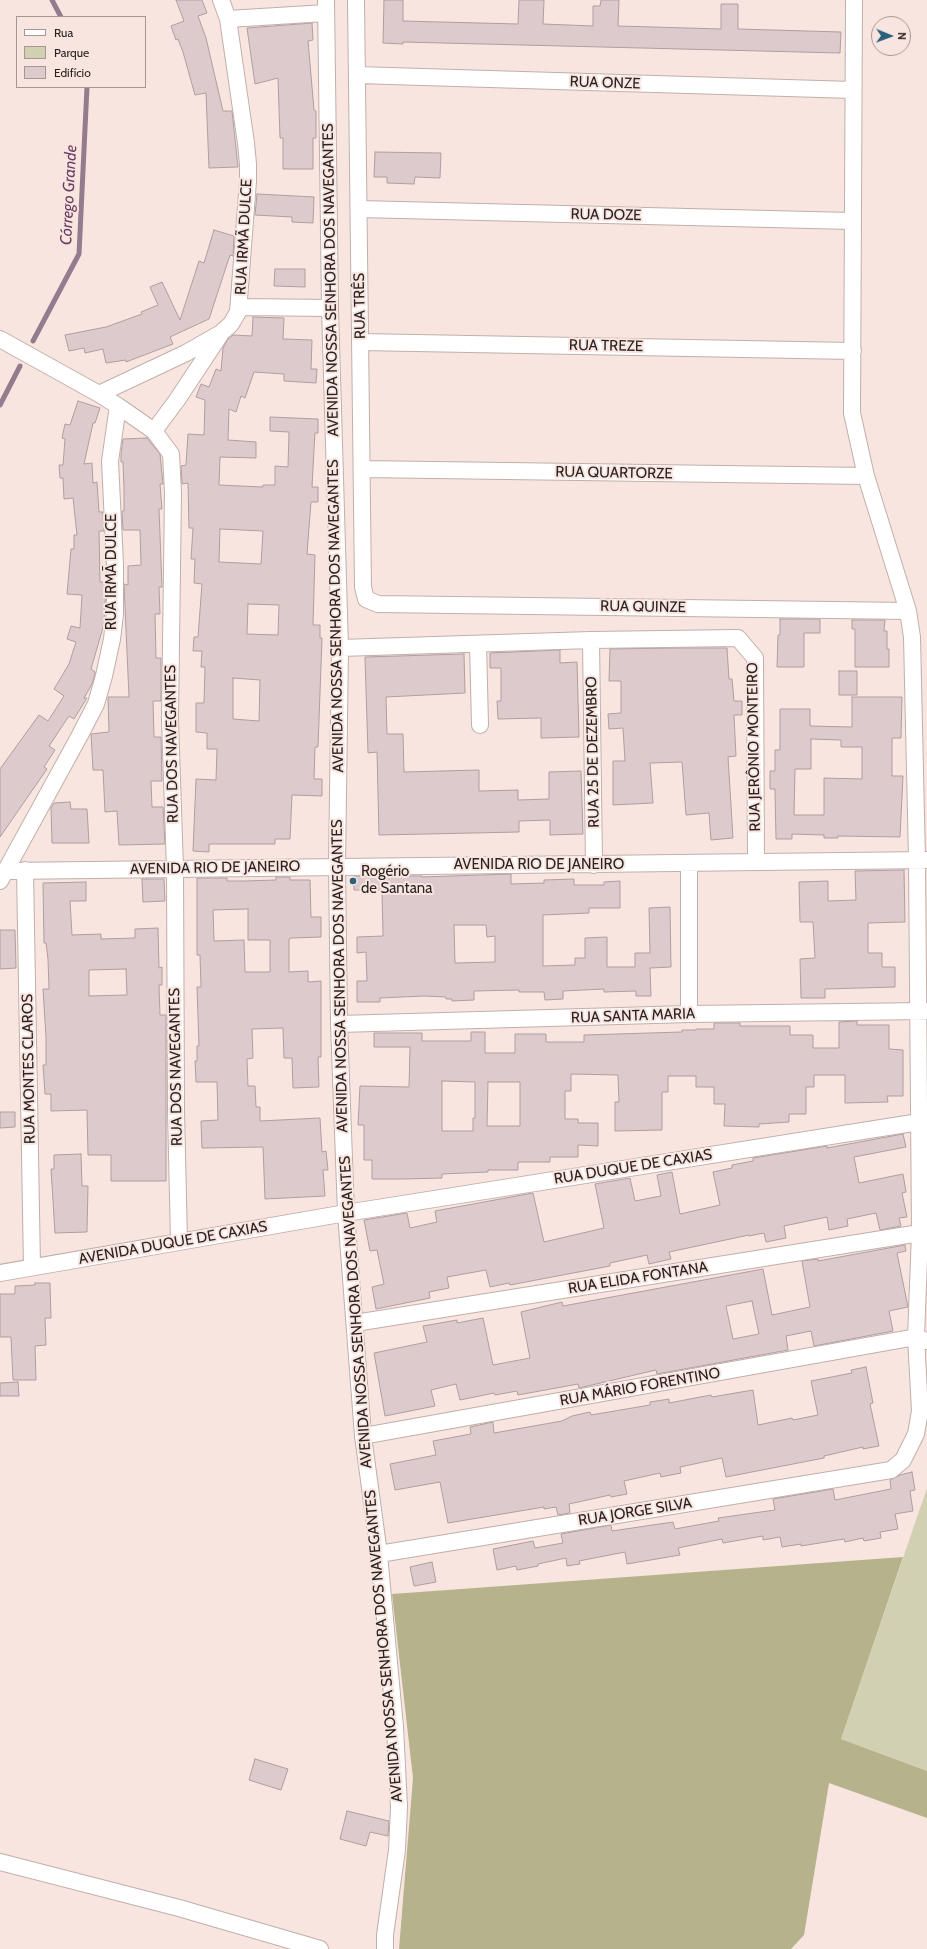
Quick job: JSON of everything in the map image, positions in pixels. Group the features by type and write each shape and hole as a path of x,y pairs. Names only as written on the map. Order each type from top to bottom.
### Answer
{"street":[{"name":"RUA IRMÃ DULCE","path":"99,394 186,354 221,333 231,324 240,307 248,164 228,19 221,0"},
{"name":"RUA TRÊS","path":"356,0 362,469 362,588 366,599 378,604"},
{"path":"854,0 852,413 866,476 908,611 912,637 922,860 922,1011 919,1122 921,1339"},
{"path":"228,19 326,6"},
{"name":"AVENIDA NOSSA SENHORA DOS NAVEGANTES","path":"326,6 330,308 340,648 337,866 339,1024 346,1213 363,1436 379,1554 395,1727 400,1807 397,1850 385,1935 385,1949"},
{"name":"RUA ONZE","path":"357,75 853,90"},
{"name":"RUA DOZE","path":"359,209 852,221"},
{"path":"240,307 330,308"},
{"path":"154,431 177,400 221,333"},
{"name":"RUA DOS NAVEGANTES","path":"0,339 118,406 154,431 171,454 173,466 170,720 175,869 176,1111 179,1241"},
{"name":"RUA TREZE","path":"360,342 852,351"},
{"name":"RUA IRMÃ DULCE","path":"3,876 93,711 104,676 112,639 115,614 115,565 110,461 112,438 118,406"},
{"name":"RUA QUARTORZE","path":"362,469 866,476"},
{"name":"RUA QUINZE","path":"378,604 908,611"},
{"name":"RUA JERÔNIO MONTEIRO","path":"591,640 738,638 755,658 756,861"},
{"path":"340,648 591,640"},
{"name":"RUA 25 DE DEZEMBRO","path":"591,640 594,865"},
{"path":"478,644 480,725"},
{"name":"AVENIDA RIO DE JANEIRO","path":"3,876 25,870 337,866 594,865 756,861 922,860"},
{"path":"689,863 689,1014"},
{"name":"RUA MONTES CLAROS","path":"25,870 32,1267"},
{"name":"RUA SANTA MARIA","path":"339,1024 689,1014 922,1011"},
{"name":"RUA DUQUE DE CAXIAS","path":"346,1213 919,1122"},
{"name":"AVENIDA DUQUE DE CAXIAS","path":"0,1273 346,1213"},
{"name":"RUA ELIDA FONTANA","path":"355,1323 920,1233"},
{"name":"RUA MÁRIO FORENTINO","path":"363,1436 921,1339"},
{"name":"RUA JORGE SILVA","path":"379,1554 891,1470 903,1460 916,1434 920,1411 921,1339"},
{"path":"0,1862 179,1908 320,1949"}],"green space":[{"path":"927,1488 927,1771 841,1739"}],"shaded area":[{"path":"903,1557 841,1739 927,1771 927,1818 829,1783 804,1935 791,1949 399,1949 413,1778 392,1594"}],"building":[{"path":"176,0 202,0 207,13 198,16 206,38 223,111 232,111 238,167 209,168 206,93 195,95 183,52 178,39 176,40 171,26 184,21"},
{"path":"384,0 403,0 403,21 518,24 519,0 544,0 543,24 593,26 593,6 600,6 601,0 619,0 618,26 721,29 721,4 738,4 738,29 841,32 840,53 403,42 403,44 383,43"},
{"path":"312,23 313,40 308,41 314,110 316,111 316,138 313,138 313,169 283,169 283,138 280,138 278,78 255,84 247,28"},
{"path":"375,152 441,153 440,178 415,177 414,184 387,183 387,177 374,177"},
{"path":"257,194 314,197 313,223 292,222 292,217 255,215"},
{"path":"214,230 234,236 233,256 230,255 209,319 170,337 173,344 126,362 126,360 106,363 103,349 85,353 84,348 69,351 65,335 106,327 142,314 141,312 158,305 150,287 162,282 180,320 199,261 204,263"},
{"path":"275,269 305,269 305,287 274,286"},
{"path":"253,317 284,318 283,339 312,340 311,369 317,369 316,383 284,381 284,374 254,372 245,398 241,396 236,412 229,409 228,440 256,442 256,458 220,457 219,485 263,487 263,485 275,485 275,466 288,467 289,432 270,431 270,417 318,419 318,433 315,433 312,487 318,487 318,502 311,502 307,554 315,555 313,625 320,625 320,638 322,638 318,747 315,747 314,779 322,779 322,796 292,795 290,839 275,839 275,844 209,844 209,852 193,851 196,779 216,780 217,749 207,749 207,733 196,732 196,703 204,703 205,667 201,667 202,651 193,651 194,637 198,637 202,584 194,583 195,559 191,559 193,528 189,528 188,483 182,484 181,466 186,465 188,434 204,435 205,400 196,397 201,384 209,387 216,369 221,371 223,348 228,339 233,335 252,336","holes":["220,529 263,531 261,564 219,562","248,604 279,605 278,635 247,634","233,678 260,680 259,721 233,719"]},
{"path":"78,401 100,408 95,423 93,423 84,464 92,463 93,483 97,482 99,512 103,512 104,531 99,531 100,582 106,582 104,624 91,669 95,672 95,674 92,684 84,698 87,698 74,719 69,716 49,746 55,750 44,767 47,769 0,837 0,769 39,715 48,721 64,696 54,689 69,664 76,642 67,639 71,626 80,628 82,595 67,594 71,549 74,549 74,535 77,535 73,498 64,499 63,478 60,478 59,465 63,465 65,439 62,438 65,424 70,425"},
{"path":"147,438 160,454 163,484 160,484 162,509 159,509 162,587 159,587 160,614 155,614 156,658 161,658 161,701 153,701 154,737 161,737 162,781 151,781 152,807 163,807 165,844 119,845 117,811 105,812 103,770 93,770 91,734 109,732 108,697 129,697 124,584 128,585 128,566 141,565 140,530 123,530 122,511 124,511 124,488 123,462 121,462 121,454 123,439"},
{"path":"780,619 820,619 820,633 804,633 804,667 777,667"},
{"path":"852,620 885,620 884,631 887,631 889,667 855,667 855,629 852,629"},
{"path":"727,648 729,679 732,679 734,701 742,701 742,715 734,715 736,756 728,757 733,838 711,840 709,813 686,815 682,762 650,763 653,803 613,805 613,761 625,761 623,728 609,729 608,714 621,713 621,681 609,681 610,649"},
{"path":"560,650 560,663 577,662 579,737 541,738 541,718 498,719 497,701 501,701 501,668 490,668 490,653"},
{"path":"464,654 465,693 386,697 387,734 403,734 404,772 479,770 479,791 518,790 518,800 549,799 549,772 581,771 583,834 550,835 550,820 519,821 519,832 379,835 377,752 368,753 365,657"},
{"path":"839,671 857,671 857,695 839,695"},
{"path":"852,697 902,697 901,738 892,738 892,776 903,776 900,837 838,836 838,838 824,838 824,835 792,834 792,839 776,839 775,789 770,789 770,771 775,771 775,750 780,750 780,709 810,709 810,726 852,727","holes":["811,739 841,740 841,747 862,747 862,779 824,778 824,815 794,815 795,769 811,769"]},
{"path":"70,802 71,809 87,809 89,843 52,843 51,808 54,803"},
{"path":"904,870 905,922 868,923 868,953 882,953 882,967 895,967 895,987 825,989 825,998 801,998 800,959 815,958 813,922 800,922 799,882 828,881 828,901 856,900 855,871"},
{"path":"511,874 511,884 544,883 544,880 574,879 574,885 604,885 604,882 620,881 620,908 589,908 589,913 543,915 543,966 575,965 575,958 585,958 585,938 607,937 607,967 635,967 635,953 650,953 649,908 670,907 671,967 650,968 651,996 636,996 636,991 604,992 604,989 563,991 563,999 545,1000 544,992 519,992 519,990 474,991 474,1000 452,1001 452,999 446,999 446,997 424,996 380,998 380,1002 357,1002 357,981 367,981 366,952 357,953 357,937 383,936 382,890 354,890 354,876 422,877","holes":["454,925 486,925 487,937 495,936 495,962 455,963"]},
{"path":"276,877 290,877 290,880 310,880 311,917 321,917 321,937 289,939 289,972 308,971 308,982 321,981 321,1057 318,1057 319,1087 293,1088 292,1058 284,1058 283,1028 252,1029 253,1058 247,1059 248,1086 255,1086 256,1107 260,1107 260,1121 320,1118 322,1152 326,1151 328,1170 323,1170 325,1196 265,1199 263,1147 202,1148 201,1121 218,1120 217,1082 196,1082 195,1061 197,1061 197,1046 199,1046 197,987 201,987 200,955 197,955 197,878 227,878 227,881 276,880","holes":["248,909 248,940 270,940 270,972 245,972 244,940 214,941 213,910"]},
{"path":"142,879 164,879 165,901 143,902"},
{"path":"86,882 86,901 70,901 72,935 101,934 101,939 135,938 135,929 158,928 159,968 162,967 162,985 159,985 160,1015 166,1015 166,1181 111,1181 111,1155 88,1155 87,1110 51,1111 51,1094 45,1094 43,1065 46,1065 46,1037 43,989 49,989 48,959 46,943 44,943 43,883","holes":["126,969 127,995 89,996 89,970"]},
{"path":"0,930 15,930 16,968 0,969"},
{"path":"857,1021 857,1025 889,1025 889,1049 903,1050 903,1096 887,1096 888,1102 845,1103 845,1075 814,1075 814,1087 806,1087 806,1114 789,1114 789,1122 759,1124 759,1127 724,1126 725,1104 714,1104 714,1087 696,1087 696,1076 668,1076 668,1092 662,1092 662,1130 615,1131 615,1102 619,1102 618,1075 571,1074 571,1091 565,1091 565,1119 578,1119 578,1123 598,1123 598,1146 578,1145 578,1157 550,1157 550,1162 518,1162 518,1170 488,1170 488,1172 442,1174 442,1178 405,1179 372,1179 372,1160 364,1160 364,1125 358,1125 360,1086 409,1087 410,1047 374,1047 374,1033 422,1033 422,1041 471,1041 471,1032 485,1032 485,1053 515,1053 515,1034 546,1034 546,1042 584,1042 584,1035 682,1032 682,1030 714,1029 714,1023 740,1023 740,1026 790,1026 790,1035 813,1035 813,1048 839,1048 839,1022","holes":["442,1081 475,1082 475,1118 473,1118 473,1131 442,1131","488,1082 520,1082 520,1126 487,1126"]},
{"path":"0,1112 15,1112 15,1127 0,1128"},
{"path":"903,1134 906,1147 854,1157 859,1183 903,1174 906,1192 902,1193 907,1217 899,1218 901,1226 880,1230 876,1213 847,1219 848,1226 829,1230 827,1217 784,1226 786,1238 766,1242 764,1233 749,1235 669,1252 671,1259 649,1264 647,1255 610,1263 610,1266 510,1285 509,1283 490,1287 486,1270 447,1277 449,1288 429,1292 430,1298 376,1309 372,1287 384,1284 377,1250 370,1251 364,1220 407,1213 410,1228 437,1222 435,1211 533,1193 544,1242 604,1228 595,1184 630,1178 635,1201 661,1196 657,1175 672,1172 680,1214 720,1205 713,1172 732,1168 732,1165 753,1161 753,1158 827,1146 827,1148"},
{"path":"81,1154 82,1186 88,1186 87,1232 55,1233 51,1169 54,1169 54,1155"},
{"path":"905,1245 906,1251 897,1253 908,1307 889,1311 893,1331 814,1346 811,1331 786,1336 788,1350 657,1374 656,1370 579,1388 578,1384 518,1395 517,1391 495,1395 494,1393 460,1400 456,1384 431,1390 435,1406 385,1416 374,1353 427,1342 423,1326 457,1320 457,1323 483,1318 493,1365 530,1358 521,1312 562,1302 563,1306 763,1269 772,1315 810,1307 802,1261 818,1259 818,1261","holes":["752,1301 759,1334 733,1339 726,1306"]},
{"path":"35,1283 50,1283 51,1318 45,1318 46,1345 35,1346 36,1380 13,1380 11,1337 0,1337 0,1294 15,1294 15,1286 35,1285"},
{"path":"866,1367 873,1403 870,1404 879,1446 863,1449 863,1447 824,1456 824,1458 726,1477 722,1458 680,1467 681,1473 661,1477 660,1473 624,1481 627,1494 611,1497 610,1495 569,1504 570,1513 558,1515 556,1507 544,1509 544,1507 448,1523 440,1482 395,1490 390,1464 436,1455 433,1441 471,1434 470,1427 493,1422 494,1433 562,1421 572,1416 590,1412 591,1415 650,1405 650,1402 669,1399 669,1403 711,1395 712,1397 753,1390 758,1425 792,1418 793,1420 818,1415 811,1381 852,1373 851,1370"},
{"path":"18,1382 19,1396 0,1396 0,1383"},
{"path":"912,1472 915,1490 910,1491 913,1511 895,1514 898,1529 880,1532 881,1538 864,1541 863,1538 845,1542 844,1539 801,1546 801,1544 782,1547 780,1537 763,1540 763,1536 723,1543 722,1539 678,1548 680,1555 627,1564 625,1552 579,1561 580,1564 567,1566 566,1558 517,1570 516,1566 497,1570 493,1549 533,1541 535,1548 563,1543 561,1534 611,1525 612,1531 673,1522 675,1529 719,1521 718,1518 775,1510 773,1499 833,1489 835,1500 891,1489 890,1480 900,1475"},
{"path":"432,1562 436,1582 414,1586 410,1567"},
{"path":"255,1759 288,1769 281,1790 249,1780"},
{"path":"347,1811 389,1821 388,1836 370,1832 366,1846 340,1839"}],"waterway":[{"name":"Córrego Grande","path":"52,0 60,16"},
{"name":"Córrego Grande","path":"33,341 79,254 87,88"},
{"name":"Córrego Grande","path":"0,405 20,366"}],"place":[{"name":"Rogério de Santana","path":"353,881"}]}
